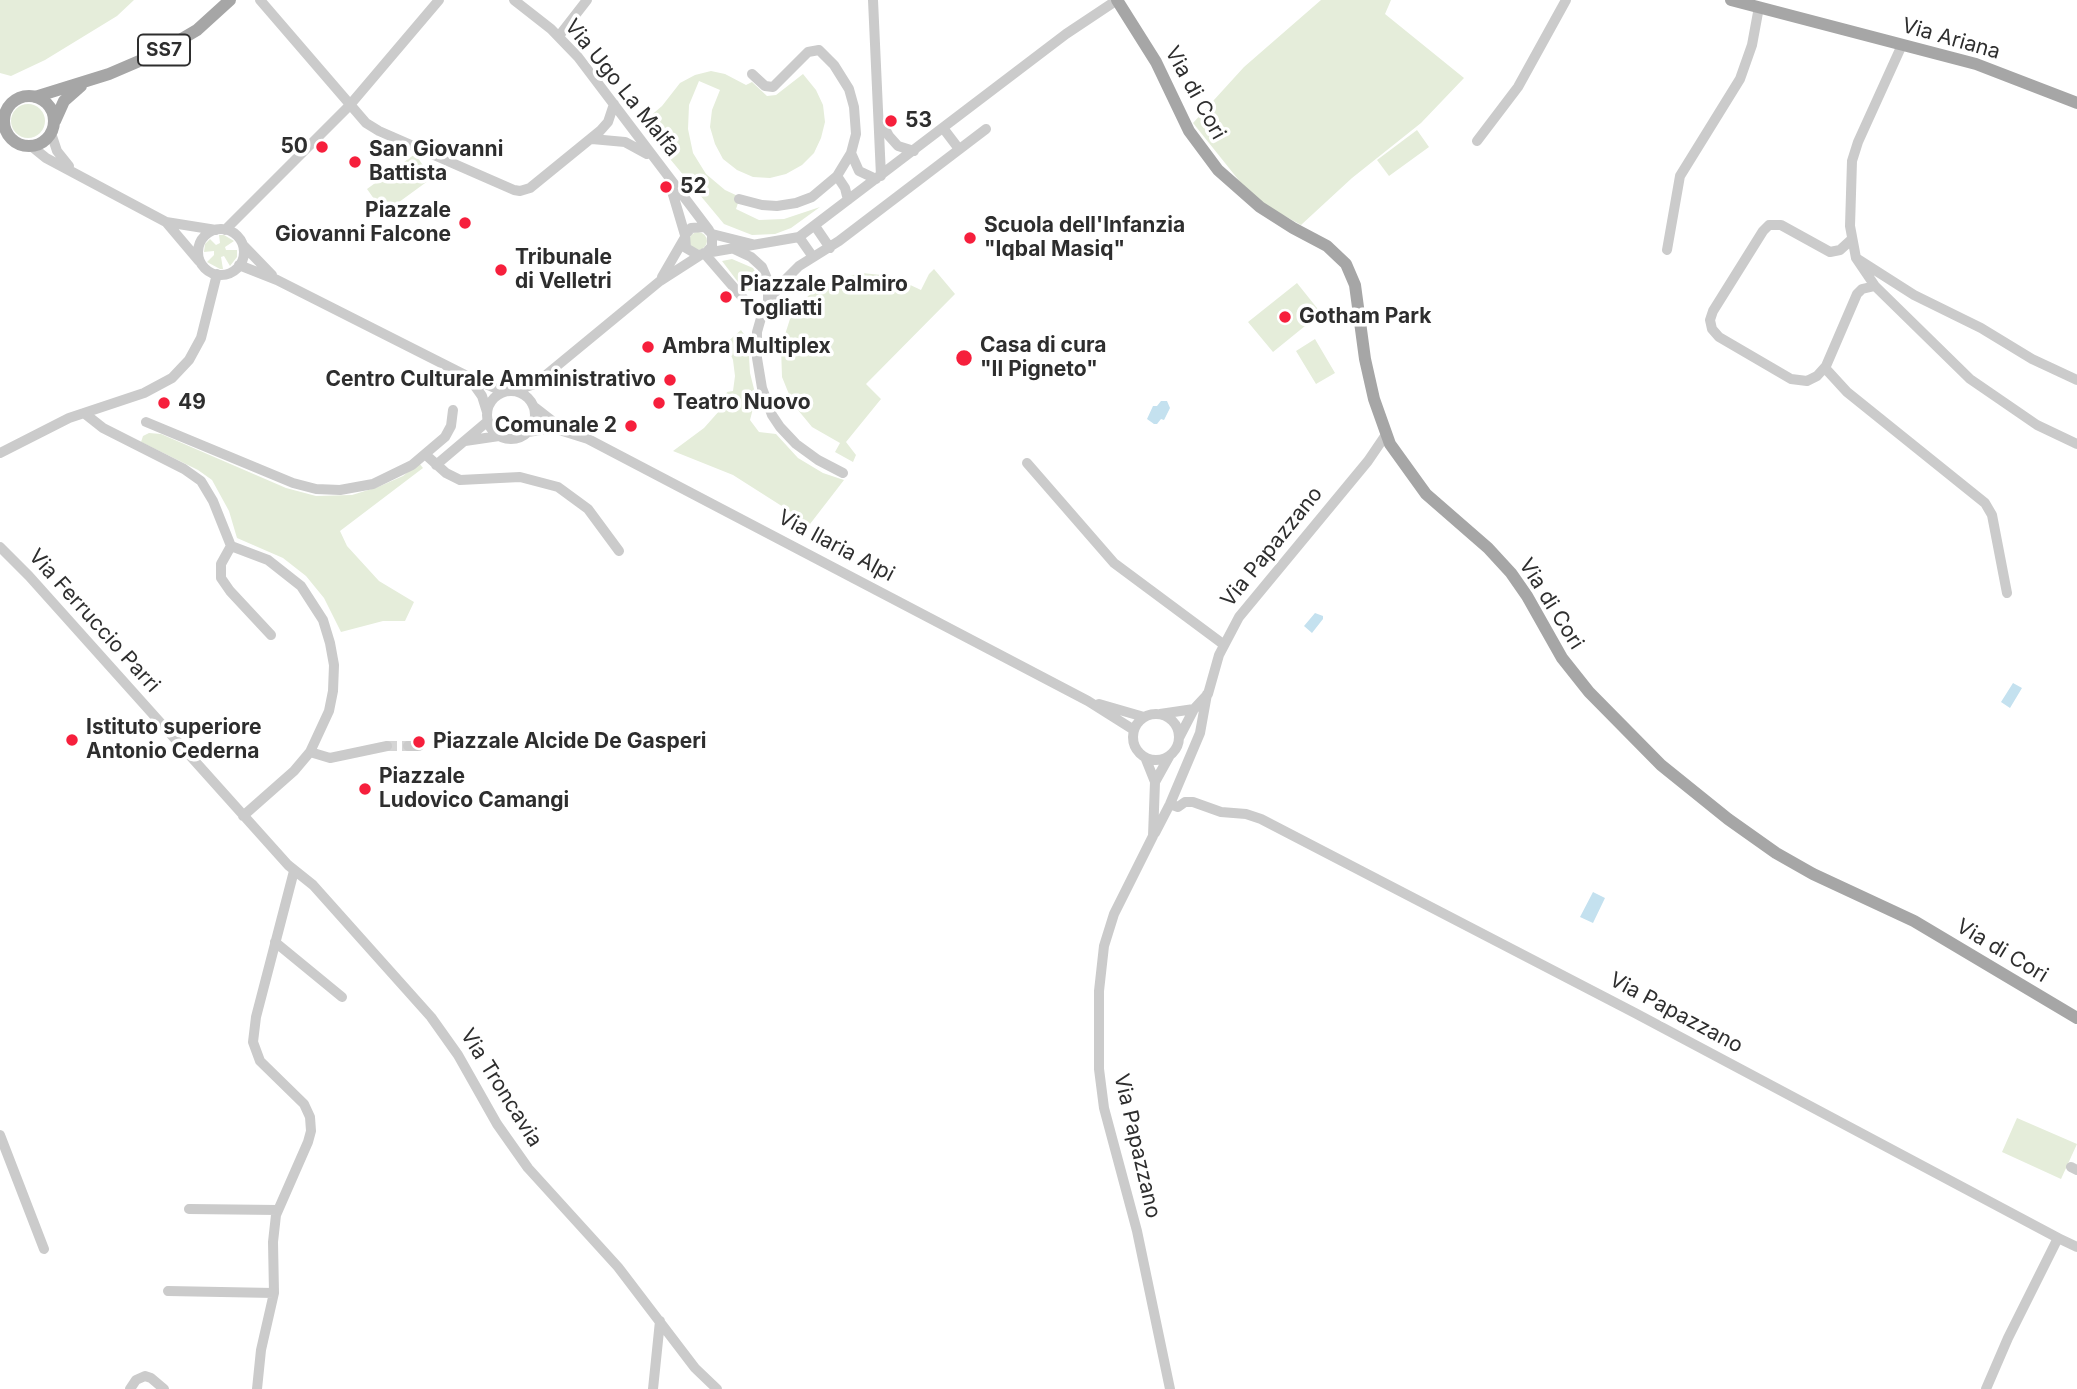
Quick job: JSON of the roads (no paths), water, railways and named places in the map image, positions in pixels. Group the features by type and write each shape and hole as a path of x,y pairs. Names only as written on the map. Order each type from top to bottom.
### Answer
{"main road":[{"name":"SS7","path":"29,97 87,81 173,46 203,25 230,0"},
{"name":"Via di Cori","path":"1117,0 1156,62 1189,131 1218,170 1260,207 1327,246 1346,264 1355,285 1365,359 1385,436 1426,494 1488,548 1511,573 1527,596 1558,654 1574,675 1661,765 1728,819 1785,858 1914,921 2077,1018"},
{"name":"Via Ariana","path":"1731,0 1998,71 2077,103"},
{"name":"SS7","path":"30,145 45,139 64,101 87,81"},
{"path":"0,97 29,97 47,104 51,110 52,128"},
{"path":"29,97 9,106 2,118 9,136 15,142 30,145"}],"street":[{"path":"260,0 363,121 375,129 517,191 530,188 592,139 605,126 614,104"},
{"path":"202,265 198,247 205,235 221,230 349,106 439,0"},
{"name":"Via Ugo La Malfa","path":"514,0 559,36 578,57 710,232"},
{"path":"559,36 587,0"},
{"path":"873,0 880,119 878,177"},
{"path":"685,237 689,251 704,254 799,237 1066,34 1117,0"},
{"path":"1478,141 1518,87 1566,0"},
{"path":"1667,250 1679,176 1742,74 1754,39 1759,7"},
{"path":"1902,45 1853,156 1850,184 1851,240 1856,258 1875,286 1947,359 1975,383 2037,425 2077,444"},
{"path":"738,199 762,205 792,204 821,191 837,176 851,153 856,129 852,97 841,74 823,53 815,49 808,52 773,87 765,86 752,74"},
{"path":"880,119 895,143 903,149 914,151"},
{"path":"52,128 57,151 75,172"},
{"path":"943,128 959,149"},
{"path":"704,254 749,305 758,308 767,303 792,271 830,248 986,129"},
{"path":"592,139 612,139 629,143 658,163"},
{"path":"30,145 46,158 166,222 221,230 237,236 257,262 277,280"},
{"path":"851,153 859,171 878,177"},
{"name":"Via Ugo La Malfa","path":"666,174 685,237"},
{"path":"837,176 845,188 848,201"},
{"path":"166,222 202,265 217,274 229,273 239,265 243,254 241,242"},
{"path":"1851,240 1840,250 1829,252 1781,225 1769,225 1711,317 1711,327 1719,337 1791,379 1807,381 1825,369 1857,294 1863,289 1875,286"},
{"path":"660,281 685,237 696,226 756,245"},
{"path":"814,226 824,235 830,248"},
{"path":"436,465 487,417 493,400 535,384 660,281 704,254 712,246 710,232"},
{"path":"799,237 813,257"},
{"path":"733,249 751,257 762,267 768,281 767,303 758,328 757,351 762,388 772,415 796,444 842,473"},
{"path":"1856,258 1914,295 1985,330 2032,359 2077,380"},
{"path":"239,265 277,280 467,376 526,397 532,404"},
{"path":"0,453 84,413 145,393 168,380 191,356 201,338 217,274"},
{"path":"1825,369 1847,392 1986,503 1992,515 2007,593"},
{"path":"467,376 482,396 490,427 499,436"},
{"path":"464,441 499,436 514,439 528,432 535,420 532,404 535,384"},
{"name":"Via Ilaria Alpi","path":"532,404 563,429"},
{"path":"146,422 293,484 316,489 348,489 369,485 395,475 426,455 449,431 453,410"},
{"path":"84,413 103,428 199,479 210,496 231,547 220,569 221,578 271,635"},
{"name":"Via Ilaria Alpi","path":"528,432 547,428 563,429 585,437 1088,701 1134,730"},
{"name":"Via Papazzano","path":"1170,1389 1138,1231 1104,1108 1099,1069 1099,991 1104,946 1113,918 1170,804 1200,733 1211,675 1223,644 1247,608 1368,461 1385,436"},
{"path":"426,455 449,475 463,481 520,477 558,487 588,509 619,551"},
{"path":"1027,463 1114,564 1223,644"},
{"name":"Via Ferruccio Parri","path":"0,547 243,816"},
{"path":"231,547 260,556 287,573 309,596 325,626 333,657 333,691 324,724 310,752 294,771 243,816"},
{"name":"Via Papazzano","path":"1179,738 1194,709 1208,694"},
{"name":"Via Ilaria Alpi","path":"1088,701 1144,717"},
{"path":"1160,715 1171,720 1179,738 1171,754 1159,760 1145,757 1135,746 1134,730 1144,717 1194,709"},
{"path":"310,752 330,758 387,746"},
{"name":"Via Papazzano","path":"1155,782 1171,754"},
{"name":"Via Papazzano","path":"1145,757 1155,782 1153,836"},
{"name":"Via Papazzano","path":"1170,804 1178,807 1185,802 1192,802 1221,812 1258,818 2077,1247"},
{"name":"Via Troncavia","path":"243,816 294,871 311,883 439,1027 467,1069 492,1118 528,1167 613,1261 695,1368 717,1389"},
{"path":"257,1389 261,1350 274,1293 274,1242 278,1210 308,1142 311,1123 300,1098 262,1064 254,1046 256,1017 294,871"},
{"path":"275,943 342,997"},
{"path":"0,1135 44,1249"},
{"path":"189,1209 278,1210"},
{"path":"1986,1389 2058,1238"},
{"path":"168,1291 274,1293"},
{"path":"653,1389 660,1321"},
{"path":"130,1389 138,1378 145,1376 164,1389"}],"water":[{"path":"1161,401 1167,401 1170,408 1164,420 1154,424 1147,419 1153,406 1157,406"},
{"path":"1315,613 1323,616 1323,619 1312,633 1304,626"},
{"path":"2013,683 2022,688 2010,708 2001,702"},
{"path":"1593,892 1605,898 1593,923 1580,917"}],"tunnel":[{"path":"387,746 408,746"}],"place":[{"name":"53","path":"891,121"},
{"name":"50","path":"322,147"},
{"name":"San Giovanni Battista","path":"355,162"},
{"name":"52","path":"666,187"},
{"name":"Piazzale Giovanni Falcone","path":"465,223"},
{"name":"Scuola dell'Infanzia \"Iqbal Masiq\"","path":"970,238"},
{"name":"Tribunale di Velletri","path":"501,270"},
{"name":"Piazzale Palmiro Togliatti","path":"726,297"},
{"name":"Gotham Park","path":"1285,317"},
{"name":"Ambra Multiplex","path":"648,347"},
{"name":"Casa di cura \"Il Pigneto\"","path":"964,358"},
{"name":"Centro Culturale Amministrativo","path":"670,380"},
{"name":"49","path":"164,403"},
{"name":"Teatro Nuovo","path":"659,403"},
{"name":"Comunale 2","path":"631,426"},
{"name":"Istituto superiore Antonio Cederna","path":"72,740"},
{"name":"Piazzale Alcide De Gasperi","path":"419,742"},
{"name":"Piazzale Ludovico Camangi","path":"365,789"}]}
